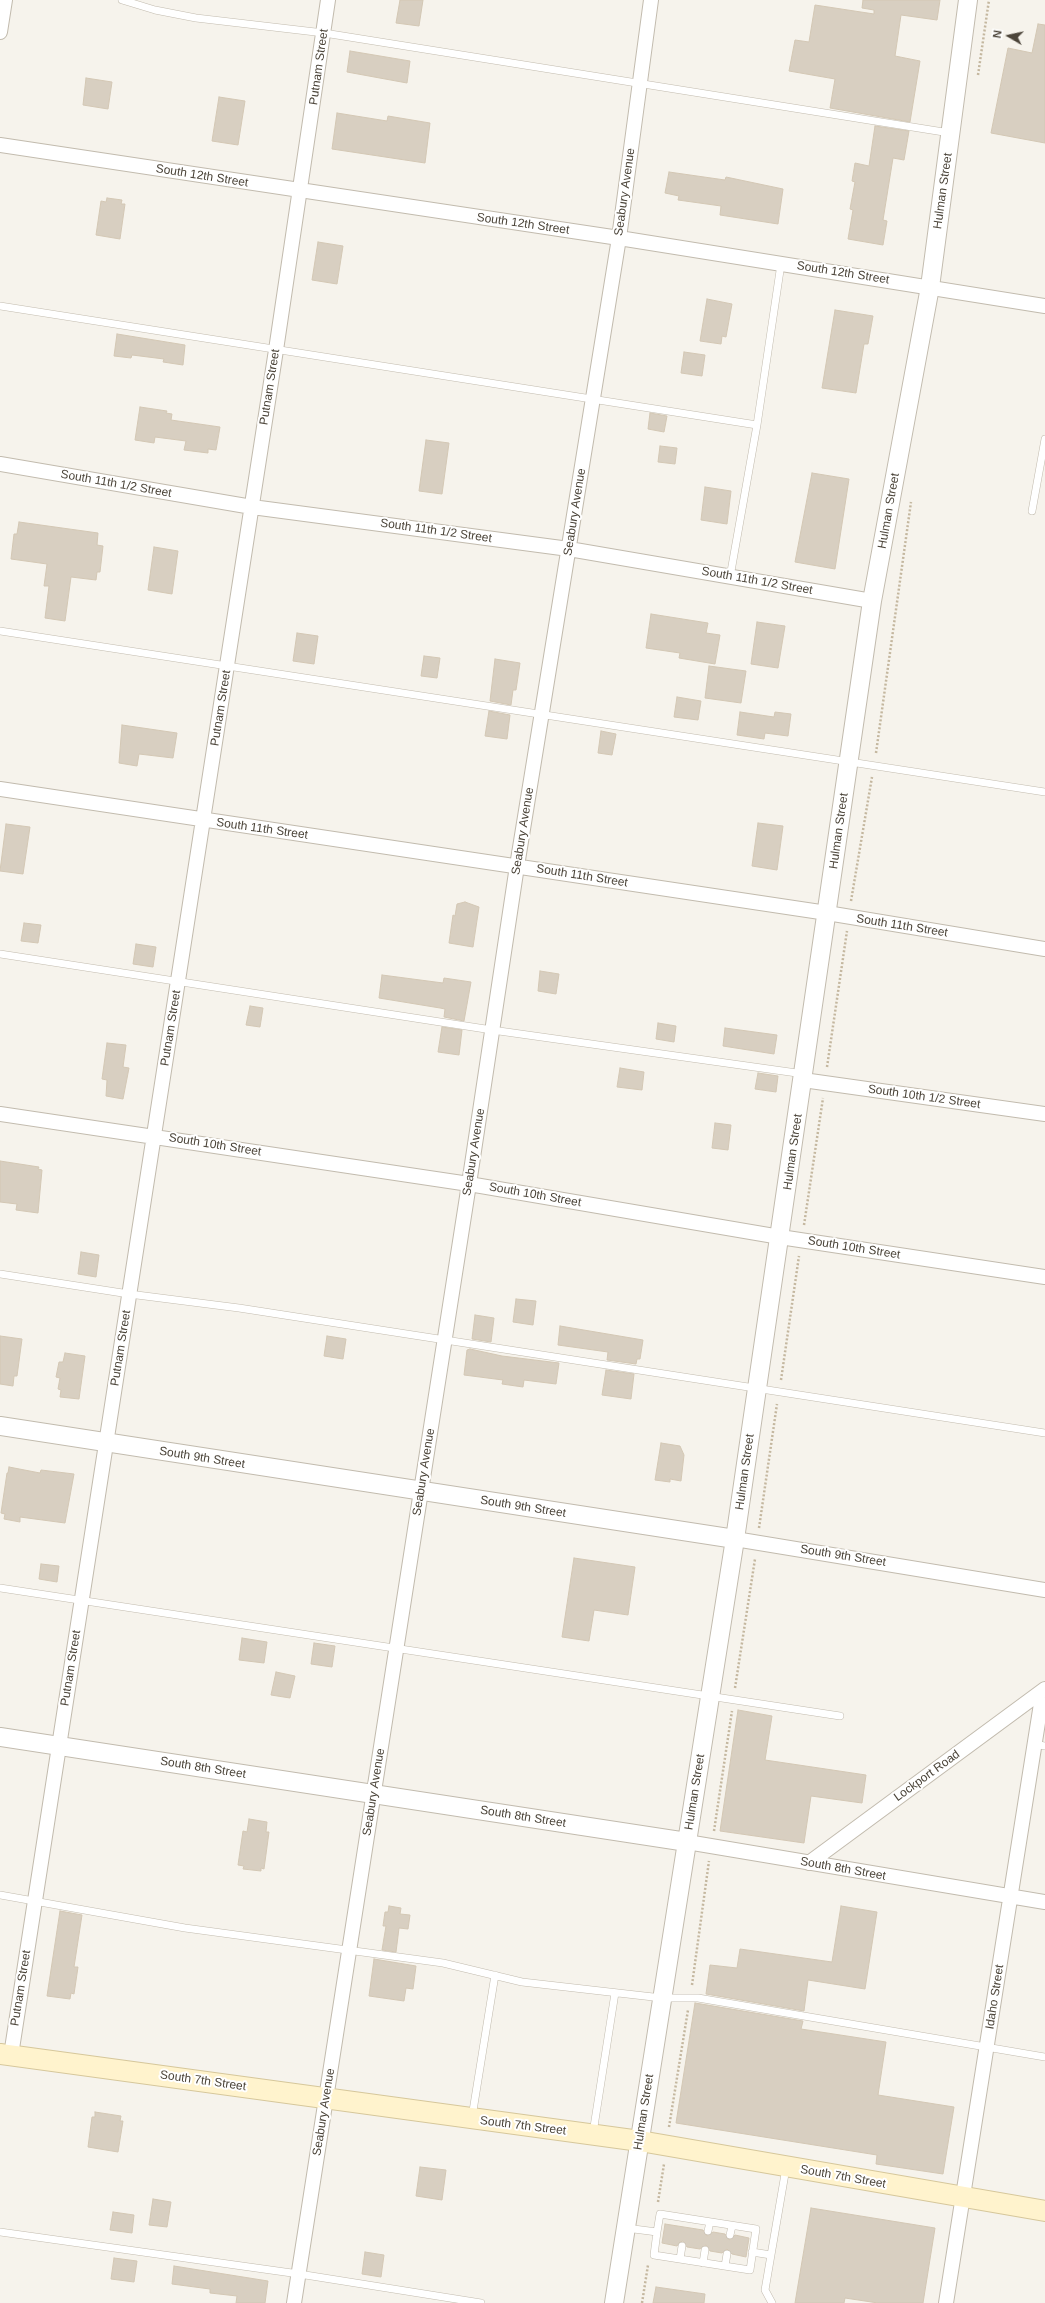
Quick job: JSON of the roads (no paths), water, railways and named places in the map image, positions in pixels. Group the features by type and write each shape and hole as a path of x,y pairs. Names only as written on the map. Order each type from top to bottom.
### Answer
{"main road":[{"name":"South 7th Street","path":"5,2054 640,2141 1045,2211"}],"street":[{"path":"0,32 5,0"},
{"name":"Putnam Street","path":"5,2054 35,1902 301,192 328,0"},
{"name":"Seabury Avenue","path":"294,2303 422,1491 517,866 619,238 651,0"},
{"name":"Hulman Street","path":"614,2303 735,1539 804,1077 872,601 930,287 968,0"},
{"name":"South 12th Street","path":"0,145 301,192 619,238 1045,306"},
{"name":"South 11th 1/2 Street","path":"0,464 252,507 569,549 872,601"},
{"name":"South 11th Street","path":"0,789 203,821 517,866 827,913 1045,949"},
{"name":"South 10th 1/2 Street","path":"804,1077 825,1083 1045,1114"},
{"name":"South 10th Street","path":"0,1114 469,1184 780,1237 1045,1277"},
{"name":"South 9th Street","path":"0,1426 757,1542 1045,1590"},
{"name":"Idaho Street","path":"946,2303 964,2198 1010,1897 1040,1745 1044,1690"},
{"name":"Lockport Road","path":"809,1863 1044,1690"},
{"name":"South 8th Street","path":"0,1737 687,1842 1045,1902"}],"lane":[{"path":"122,0 155,10 196,18 324,33 950,133"},
{"path":"730,577 757,425 781,264"},
{"path":"0,306 757,425"},
{"path":"1032,511 1045,439"},
{"path":"0,631 1045,792"},
{"path":"0,954 178,983 804,1077"},
{"path":"0,1274 129,1294 239,1308 757,1390 1045,1433"},
{"path":"0,1588 840,1716"},
{"path":"0,1895 185,1928 349,1952 443,1963 522,1982 662,1998 690,1998 1045,2057"},
{"path":"472,2119 495,1975"},
{"path":"592,2135 615,1992"},
{"path":"772,2303 765,2290 786,2167"},
{"path":"660,2214 710,2222 756,2229 750,2270 654,2255 655,2232 660,2214"},
{"path":"684,2227 686,2219"},
{"path":"708,2231 710,2222"},
{"path":"730,2234 732,2226"},
{"path":"626,2228 655,2232"},
{"path":"0,2232 299,2274 482,2303"},
{"path":"680,2259 682,2246"},
{"path":"703,2263 705,2250"},
{"path":"752,2252 771,2255"},
{"path":"725,2266 727,2254"}]}
